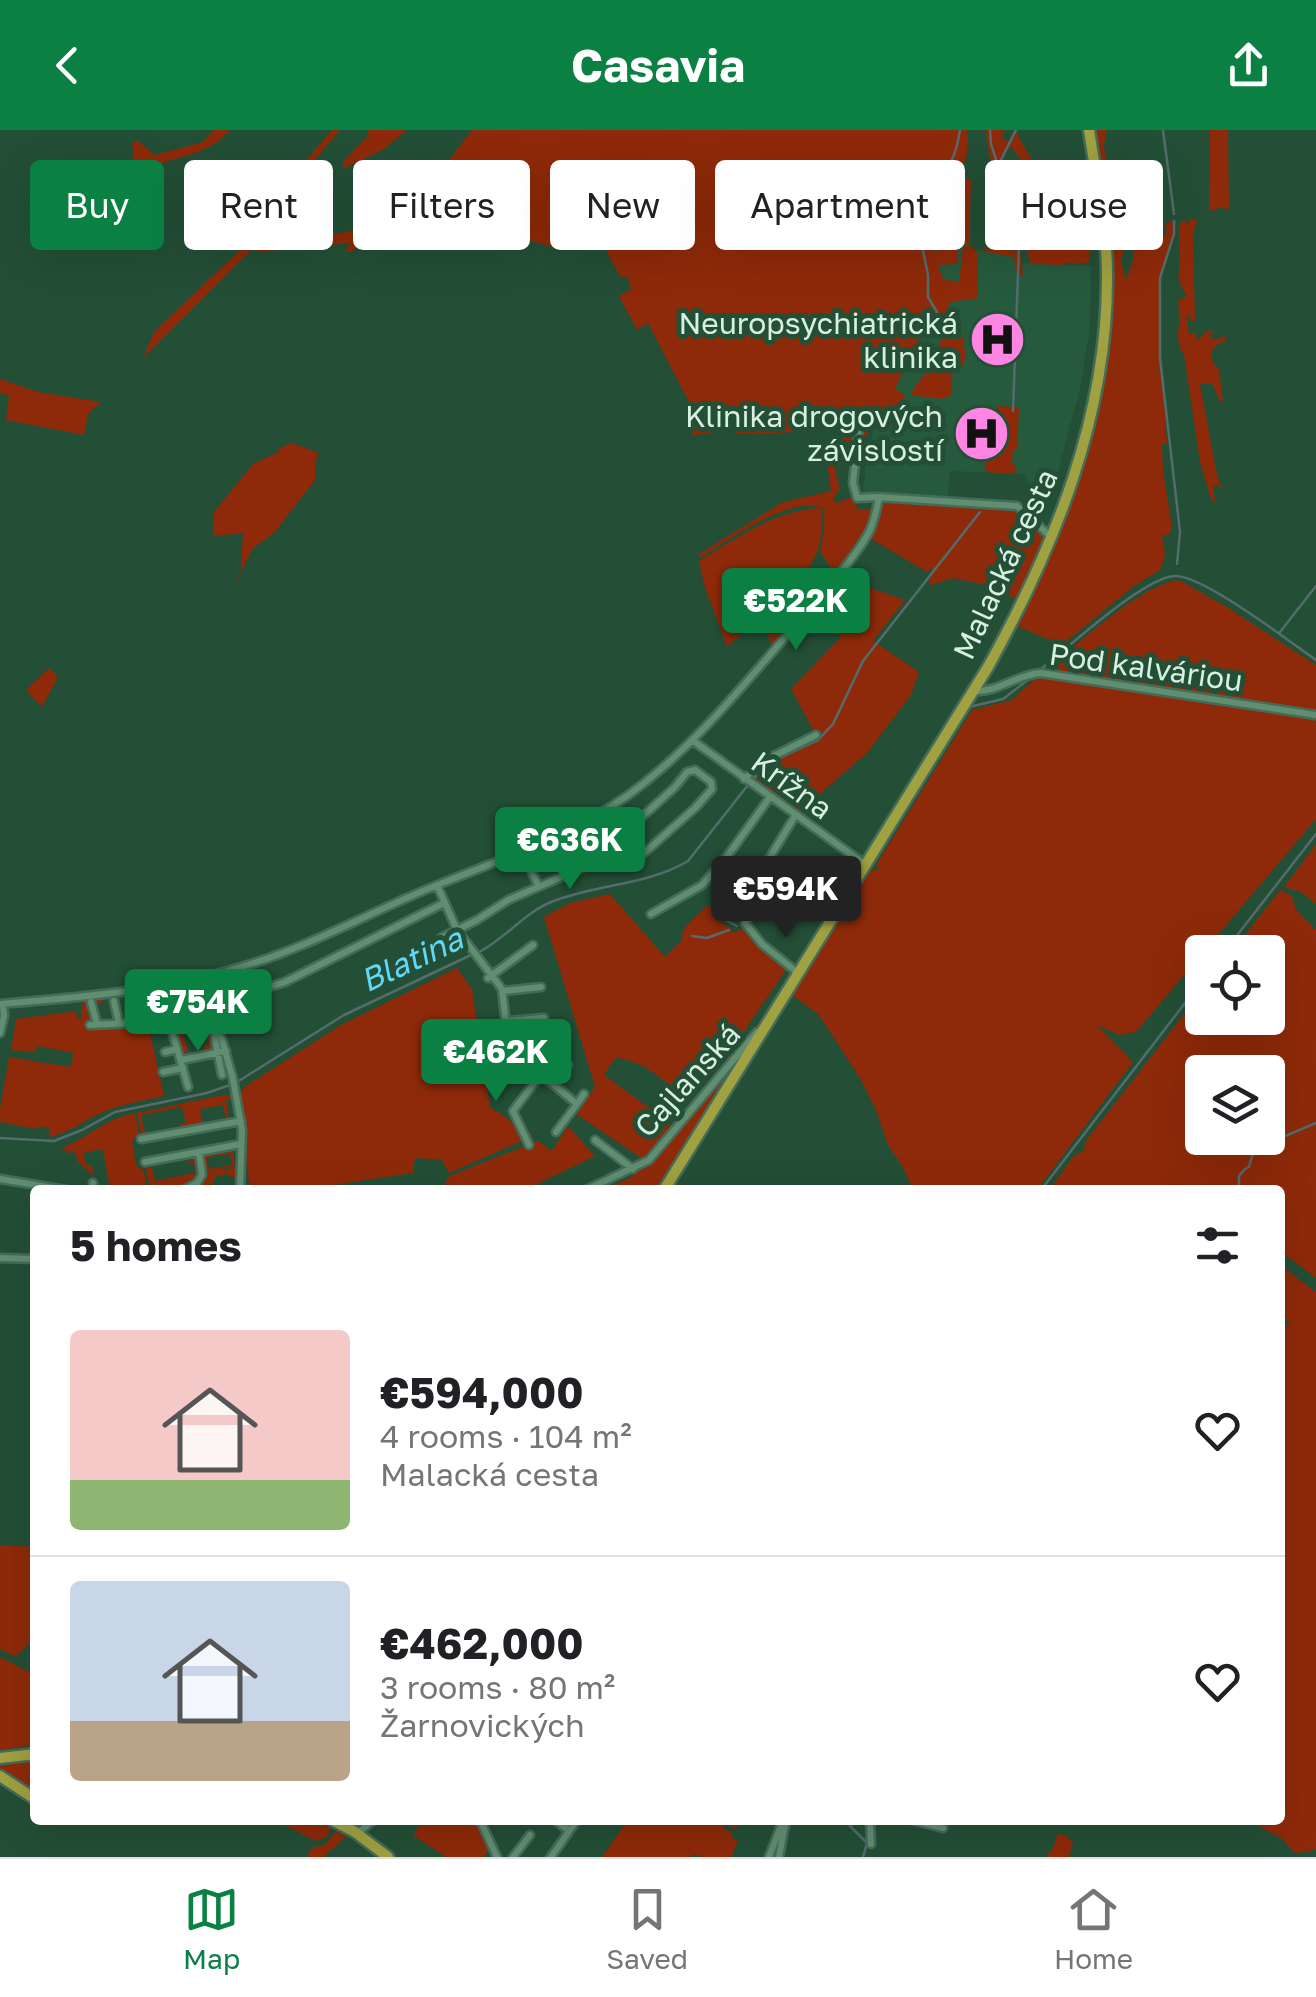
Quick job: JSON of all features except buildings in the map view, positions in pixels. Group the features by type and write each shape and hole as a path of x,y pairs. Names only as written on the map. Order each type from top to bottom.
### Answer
{"main road":[{"name":"Malacká cesta","path":"798,973 1006,634 1070,491 1086,438 1105,328 1106,242 1089,130"},
{"name":"Cajlanská","path":"743,1054 798,973"},
{"path":"667,1185 743,1054"},
{"path":"0,1758 30,1755"},
{"path":"0,1776 30,1796"},
{"path":"341,1825 388,1857"}],"street":[{"path":"833,418 848,413 860,418 854,492 857,498 1017,506 1051,537"},
{"path":"0,1033 2,1004 191,980 258,962 522,852 615,804 692,740 757,670 868,534 879,498"},
{"name":"Pod kalváriou","path":"973,690 982,692 1026,674 1041,673 1316,715"},
{"path":"747,781 764,761 816,735"},
{"name":"Krížna","path":"692,740 866,865"},
{"path":"441,938 538,885 589,865 643,854 695,808 712,785 694,770 688,772 589,865"},
{"path":"651,914 702,885 770,798"},
{"path":"747,895 795,816"},
{"path":"522,852 538,885"},
{"path":"603,852 605,862"},
{"path":"437,885 457,930 503,992 508,1040 517,1055 577,1104"},
{"path":"206,1007 286,982 444,904"},
{"path":"752,910 745,923 758,941 798,973"},
{"path":"490,976 534,945"},
{"path":"191,980 212,1019 234,1086 241,1121 240,1185"},
{"path":"503,992 542,987"},
{"path":"114,1001 118,1023"},
{"path":"91,1002 93,1025 212,1019"},
{"path":"507,1021 544,1018"},
{"path":"172,1032 188,1086"},
{"path":"214,1034 222,1052 222,1075"},
{"path":"529,1065 554,1035"},
{"path":"164,1052 178,1050"},
{"path":"164,1072 222,1052"},
{"name":"Cajlanská","path":"597,1185 649,1160 743,1054"},
{"path":"502,1074 517,1055"},
{"path":"552,1084 568,1065"},
{"path":"528,1145 513,1111 541,1074"},
{"path":"556,1132 584,1094"},
{"path":"141,1139 241,1121"},
{"path":"595,1140 633,1169"},
{"path":"145,1162 241,1144"},
{"path":"192,1185 202,1175 198,1152"},
{"path":"0,1178 38,1185"},
{"path":"0,1258 30,1260"},
{"path":"357,1834 367,1825"},
{"path":"482,1825 497,1857"},
{"path":"561,1825 569,1831"},
{"path":"550,1857 573,1825"},
{"path":"779,1857 783,1825"},
{"path":"870,1825 871,1844"},
{"path":"932,1825 944,1828"},
{"path":"513,1857 530,1835"},
{"path":"769,1857 778,1846"}],"shaded area":[{"path":"214,130 230,130 200,151 164,162 130,160 134,156 132,144 137,140 155,155 203,142"},
{"path":"332,130 340,130 314,160 306,160"},
{"path":"367,130 407,130 384,149 353,160 353,164 343,169 343,162 369,135"},
{"path":"472,130 967,130 965,160 715,160 715,250 934,250 936,256 937,250 958,250 957,264 938,265 943,279 959,282 965,246 971,246 978,254 978,298 951,302 939,332 924,328 911,365 906,366 895,388 905,396 892,425 871,427 856,454 832,457 840,489 833,499 837,503 854,496 857,509 874,509 845,561 772,646 763,623 769,613 792,594 808,600 833,571 820,551 824,509 810,506 778,513 700,558 699,554 783,502 831,491 826,454 836,448 841,432 848,432 850,419 837,417 820,427 767,433 736,433 729,425 694,435 687,426 694,412 648,323 637,330 619,296 631,289 628,277 621,277 606,250 695,250 695,160 550,160 550,246 530,240 530,160 449,160"},
{"path":"986,130 1004,130 1002,139 1008,141 1017,133 1033,160 1021,160 1011,146 1001,160 991,160"},
{"path":"1093,130 1107,130 1105,160 1098,160"},
{"path":"1210,130 1228,130 1229,209 1209,212"},
{"path":"965,179 971,179 970,249 1019,255 1023,263 1091,266 1090,325 1081,385 1056,479 1037,478 1028,485 1026,474 950,471 948,497 863,492 868,444 872,443 873,428 889,401 922,250 965,250"},
{"path":"965,180 971,180 969,243 965,243"},
{"path":"1193,218 1197,221 1193,234 1195,321 1191,322 1187,315 1189,335 1196,332 1197,341 1212,330 1209,336 1215,340 1225,336 1227,340 1211,352 1219,369 1223,401 1212,383 1200,384 1222,489 1213,486 1215,502 1200,462 1184,354 1177,332 1178,301 1187,295 1179,277 1180,223 1186,219 1188,224"},
{"path":"1176,220 1161,278 1167,444 1162,444 1163,470 1172,527 1168,536 1162,534 1165,555 1160,570 1134,586 1062,645 1014,625 1067,510 1087,450 1101,388 1107,250 1124,250 1121,261 1126,280 1133,250 1163,250 1167,229 1164,226"},
{"path":"353,231 353,250 344,252 351,243 333,245 333,234"},
{"path":"981,248 985,250 1020,250 1023,275 1017,274 1014,257 986,252"},
{"path":"240,250 251,250 143,358 154,332"},
{"path":"1028,250 1090,250 1089,261 1084,264 1030,264"},
{"path":"942,337 963,337 966,360 954,370 950,396 940,399 911,395 929,369 939,367 934,360"},
{"path":"0,379 38,392 101,402 88,414 84,435 6,420 9,396 0,393"},
{"path":"998,406 1019,407 1017,449 1013,449 1012,464 1016,465 1015,474 985,472 987,428 997,428"},
{"path":"292,443 319,453 315,480 274,533 252,549 232,592 241,570 243,533 213,536 214,512 253,464"},
{"path":"884,502 1005,508 1029,520 1047,541 1018,600 987,585 953,578 929,586 932,567 927,572 868,537"},
{"path":"819,508 821,535 812,563 779,602 727,647 699,561 771,520"},
{"path":"1179,580 1316,665 1316,711 1047,669 1129,603"},
{"path":"867,587 905,600 873,641 919,672 911,695 867,753 822,792 799,821 744,779 753,769 816,735 791,689 840,638 839,625"},
{"path":"49,668 58,677 42,707 26,690"},
{"path":"1038,676 1316,718 1316,819 1218,935 1185,935 1185,974 1136,1032 1119,1035 1097,1025 1133,1062 1041,1185 911,1185 888,1145 861,1080 819,1015 791,994 866,873 880,868 876,865 972,710 1012,700"},
{"path":"1316,844 1316,904 1301,892 1284,887"},
{"path":"1280,890 1292,896 1296,910 1316,930 1316,1278 1285,1255 1285,1185 1053,1185 1073,1157 1084,1150 1085,1142 1185,1013 1185,1035 1285,1035 1285,935 1245,935"},
{"path":"610,894 665,957 683,939 686,926 708,905 717,913 714,918 733,933 745,928 754,941 788,967 732,1053 687,1101 645,1068 615,1058 604,1075 671,1124 644,1160 576,1114 595,1087 544,917 570,903"},
{"path":"457,968 472,989 490,1107 533,1136 449,1173 442,1160 415,1158 413,1173 333,1185 250,1185 239,1094 341,1025"},
{"path":"101,998 103,1003 86,1004 93,1021 89,1023 90,1029 211,1023 222,1047 219,1050 213,1033 209,1034 213,1048 204,1049 209,1044 206,1029 182,1033 188,1052 181,1054 177,1030 150,1033 164,1096 108,1110 49,1137 49,1128 0,1122 9,1057 70,1067 74,1053 37,1046 35,1052 11,1050 16,1019 76,1011 81,1019 83,1000"},
{"path":"734,1062 739,1064 662,1185 613,1185 632,1177 651,1161"},
{"path":"223,1095 234,1098 226,1100 227,1122 223,1105 200,1109 202,1123 180,1127 186,1123 182,1107 141,1115 148,1132 141,1133 137,1113"},
{"path":"135,1113 139,1134 132,1141 136,1165 144,1171 146,1185 109,1185 103,1149 83,1153 94,1177 76,1160 72,1150 69,1154 62,1148"},
{"path":"568,1126 595,1156 535,1185 444,1185 449,1176 538,1141 552,1151"},
{"path":"216,1151 233,1153 235,1166 212,1171 235,1168 236,1178 217,1174 212,1185 202,1185 207,1172 202,1155 209,1153 213,1157 207,1158 209,1169 232,1165 230,1154 215,1156"},
{"path":"195,1155 199,1161 195,1162 196,1171 201,1171 199,1179 192,1183 149,1185 146,1168 152,1168 155,1181 195,1173 194,1162 187,1161 195,1159"},
{"path":"1285,1269 1316,1292 1316,1850 1295,1853 1281,1838 1256,1825 1285,1825 1285,1328 1289,1322 1285,1319"},
{"path":"0,1545 30,1547 30,1642 16,1657 0,1649"},
{"path":"0,1657 30,1672 30,1746 0,1750"},
{"path":"30,1759 30,1791 0,1772 0,1762"},
{"path":"284,1825 329,1825 327,1837 316,1841"},
{"path":"420,1825 480,1825 491,1847 483,1857 446,1857 413,1835"},
{"path":"624,1825 724,1825 738,1841 731,1857 602,1857"},
{"path":"336,1830 346,1837 323,1857 307,1857 312,1847 327,1843"},
{"path":"1058,1833 1073,1843 1069,1857 1047,1857 1051,1853"}],"waterway":[{"path":"942,333 941,319 928,297 928,275 916,216 925,194 953,157 960,130"},
{"name":"Blatina","path":"990,130 1019,246 1013,411"},
{"path":"1001,160 1016,130"},
{"path":"1163,130 1174,214"},
{"path":"1174,221 1174,234 1160,278 1160,358 1180,532 1177,564"},
{"name":"Blatina","path":"753,779 773,761 818,740 833,724 863,661 980,512"},
{"path":"1041,669 1126,600 1161,579 1175,576 1225,597 1316,660"},
{"path":"1280,632 1316,586"},
{"path":"969,707 1003,699 1029,679"},
{"name":"Blatina","path":"479,952 551,902 655,875 688,861 748,785"},
{"path":"1237,935 1316,834"},
{"path":"725,920 737,926"},
{"path":"692,936 707,938 729,930"},
{"name":"Blatina","path":"237,1082 344,1015 471,955"},
{"path":"1045,1185 1185,1003"},
{"name":"Blatina","path":"0,1138 54,1141 115,1112 230,1085"},
{"path":"1239,1185 1239,1176 1249,1167 1253,1153 1271,1148 1283,1137 1316,1123"},
{"path":"546,1857 568,1825"},
{"path":"850,1825 867,1843 863,1857"}],"place":[{"name":"Neuropsychiatrická klinika","path":"997,340"},
{"name":"Klinika drogových závislostí","path":"982,433"}]}
